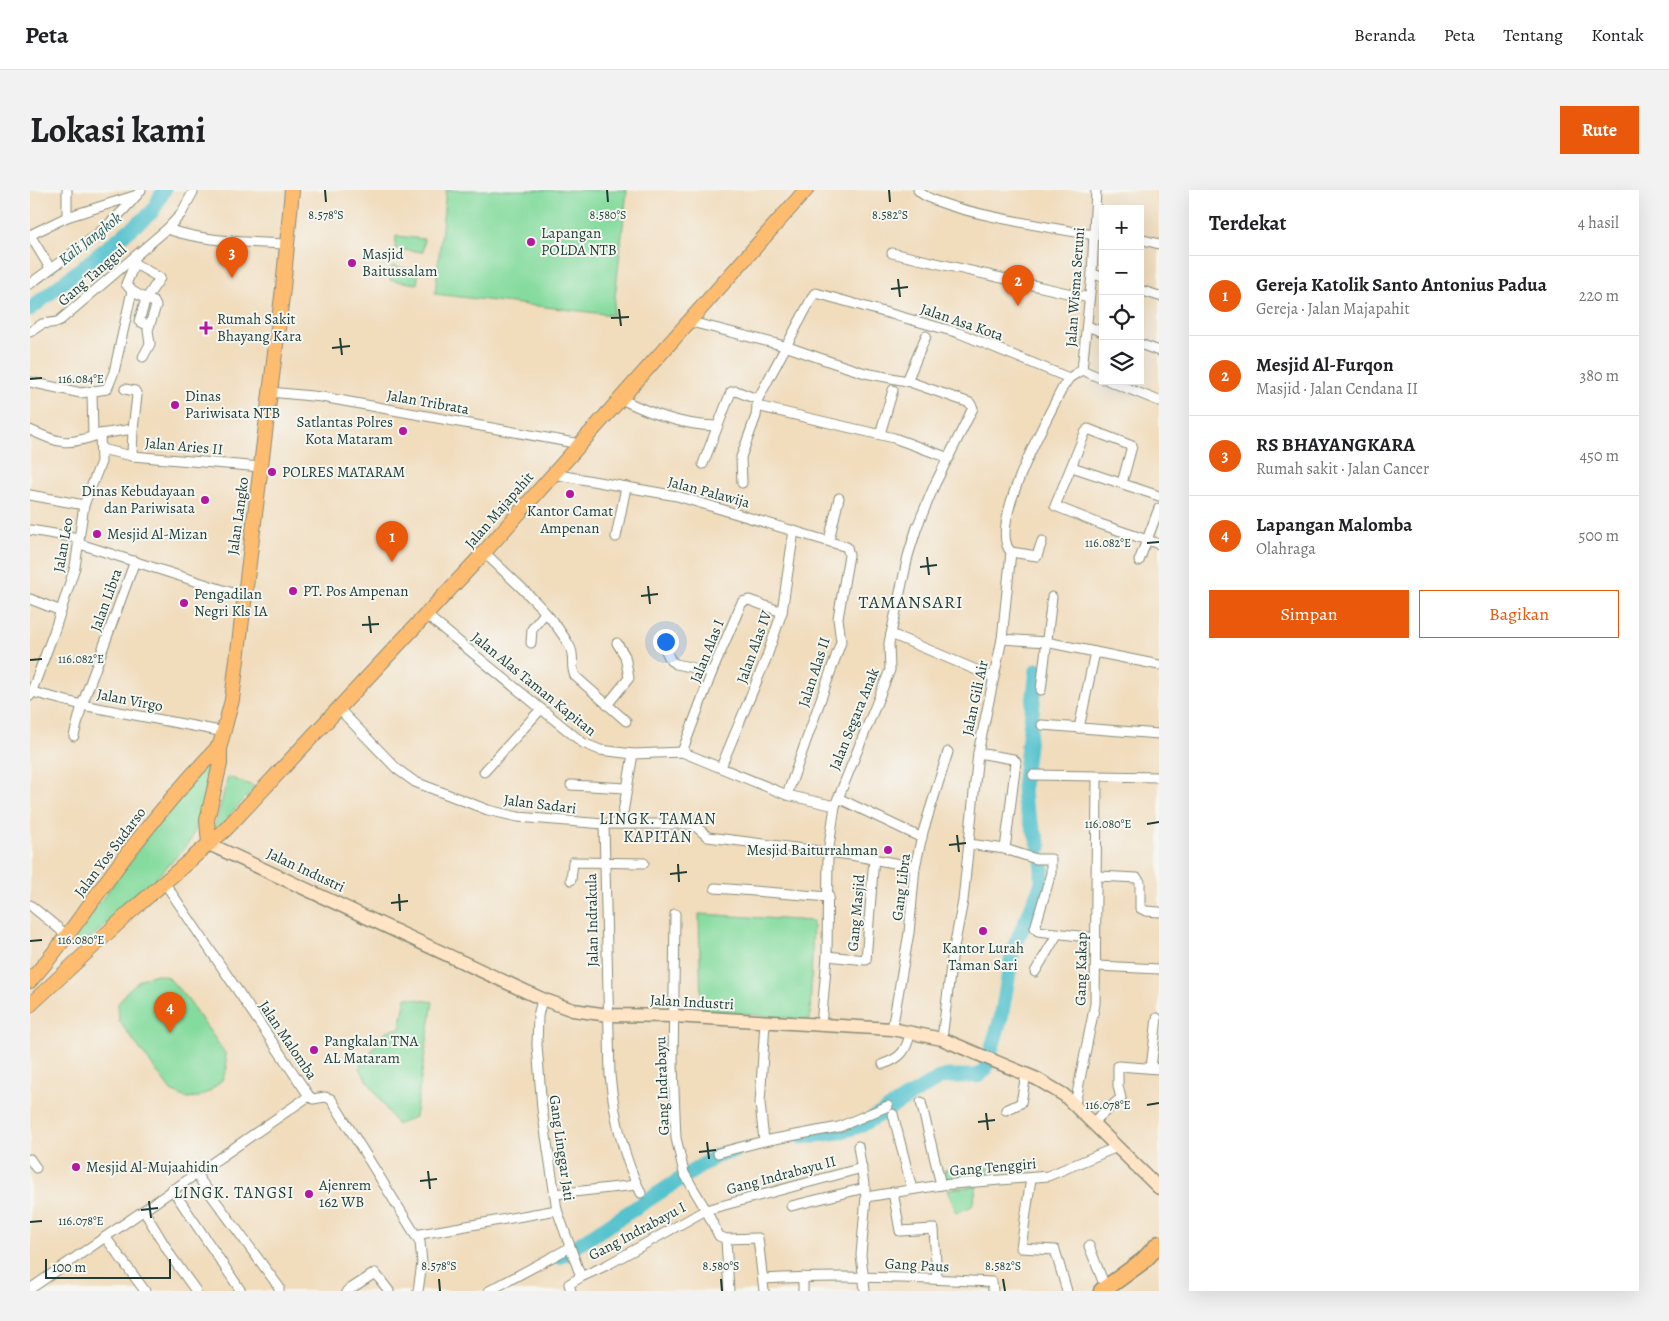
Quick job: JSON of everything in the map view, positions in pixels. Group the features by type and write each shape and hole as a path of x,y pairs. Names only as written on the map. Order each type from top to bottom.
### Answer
{"highway":[{"path":"1112,1288 1159,1244"}],"main road":[{"name":"Jalan Langko","path":"209,844 207,820 220,764 220,745 232,700 270,392 292,190"},
{"name":"Jalan Majapahit","path":"209,844 225,830 484,552 552,474 691,322 806,190"},
{"name":"Jalan Yos Sudarso","path":"30,981 65,941 136,842 189,777 220,745"},
{"path":"30,1005 164,882 209,844"},
{"path":"65,941 79,961"}],"street":[{"path":"67,190 67,217"},
{"name":"Gang Tanggul","path":"30,332 42,324 58,322 132,262 181,214 194,190"},
{"path":"918,190 929,199 1007,220 1097,231"},
{"name":"Jalan Wisma Seruni","path":"1082,370 1097,231 1096,190"},
{"path":"50,268 30,235 67,217 139,192"},
{"path":"30,284 112,223 139,192"},
{"path":"167,229 179,233 235,242 286,244"},
{"path":"1144,240 1159,244"},
{"path":"892,253 1089,298"},
{"path":"143,357 150,344 149,326 139,321 146,299 160,279 158,276 132,262 126,284 132,291 146,299"},
{"path":"1092,274 1099,277"},
{"path":"30,382 73,392 92,393 109,386 132,291"},
{"path":"1144,291 1159,296"},
{"name":"Jalan Asa Kota","path":"742,484 741,457 754,422 756,401 814,294 821,293 959,332 1069,378"},
{"path":"691,322 785,346 865,373 907,381 926,336"},
{"path":"1087,326 1099,330"},
{"path":"1144,345 1159,351"},
{"path":"1069,378 1082,370 1099,376"},
{"name":"Jalan Gili Air","path":"942,1039 969,844 978,753 1002,639 1011,552 1007,547 1005,539 1009,506 1018,480 1069,378"},
{"name":"Jalan Segara Anak","path":"821,1026 827,956 828,853 836,802 890,670 888,648 908,556 917,527 973,406 907,381"},
{"path":"1120,385 1159,401"},
{"name":"Jalan Aries II","path":"125,389 135,391 137,396 132,456 261,467"},
{"path":"880,434 893,390"},
{"path":"703,464 716,426 731,392 736,391 756,401 880,434 949,458"},
{"name":"Jalan Tribrata","path":"270,392 322,396 580,444"},
{"name":"Jalan Leo","path":"31,694 75,567 84,505 99,468 101,449 96,435 92,393"},
{"path":"621,399 667,419 698,426 716,426"},
{"path":"30,430 65,442 76,442 96,435 133,429"},
{"path":"1122,483 1132,446 1091,429 1085,433 1055,506 1159,544"},
{"path":"101,449 132,456"},
{"path":"1072,466 1159,496"},
{"name":"Jalan Palawija","path":"552,474 677,496 829,540 847,547 849,555"},
{"path":"616,537 626,487"},
{"path":"30,495 84,505"},
{"path":"829,540 839,498"},
{"path":"1139,560 1159,508"},
{"path":"30,530 79,541 244,597"},
{"name":"Jalan Alas IV","path":"722,767 763,667 782,612 794,530"},
{"path":"1011,552 1036,556 1042,541"},
{"path":"484,552 545,613 570,647 572,668 575,676 626,721"},
{"name":"Jalan Alas II","path":"787,794 841,642 838,618 849,555"},
{"name":"Jalan Libra","path":"74,736 82,705 135,561"},
{"path":"1041,690 1052,596"},
{"path":"30,599 61,611"},
{"name":"Jalan Alas I","path":"682,752 712,672 744,600 749,600 782,612"},
{"path":"531,643 532,629 545,613"},
{"name":"Jalan Alas Taman Kapitan","path":"425,614 592,748 633,754 682,752 787,794 836,802"},
{"path":"891,634 993,677"},
{"path":"1002,639 1046,642 1159,665"},
{"path":"607,705 629,678 625,656 617,642"},
{"path":"664,647 676,664 712,672"},
{"path":"1079,728 1095,652"},
{"name":"Jalan Virgo","path":"31,694 225,732"},
{"name":"Jalan Sadari","path":"338,708 382,756 415,782 506,816 604,824 693,824 708,836 828,853"},
{"path":"484,772 541,709"},
{"path":"1042,725 1159,734"},
{"name":"Gang Libra","path":"892,1029 909,933 915,867 948,752"},
{"path":"978,753 1013,759 1016,762 1005,849"},
{"path":"621,824 633,754"},
{"path":"1033,775 1097,778 1159,777"},
{"name":"Gang Kakap","path":"1075,1104 1095,1004 1097,966 1095,938 1098,876 1097,778"},
{"path":"570,785 626,788"},
{"path":"836,802 922,838"},
{"name":"Jalan Indrakula","path":"555,1194 639,1189 614,1108 608,1015 604,824"},
{"name":"Jalan Industri","path":"209,844 542,999 574,1010 608,1015 674,1016 892,1029 942,1039 1026,1074 1054,1088 1075,1104 1159,1188"},
{"path":"969,844 1005,849 1036,859 1051,860 1051,873 1035,928 1038,931 1095,938"},
{"name":"Gang Masjid","path":"828,853 874,858 915,867"},
{"name":"Gang Masjid","path":"827,956 866,960 874,858"},
{"path":"571,880 573,862 644,863"},
{"path":"1098,876 1137,878 1140,882 1140,908 1146,911 1159,912"},
{"name":"Jalan Malomba","path":"30,1289 309,1096 164,882"},
{"path":"714,888 828,897"},
{"path":"30,905 65,941"},
{"name":"Gang Indrabayu","path":"675,914 674,1123 684,1173 722,1237"},
{"path":"1035,972 1058,933"},
{"path":"1097,966 1159,969"},
{"name":"Gang Linggar Jati","path":"542,999 538,1016 536,1045 542,1109 557,1210 581,1277"},
{"path":"1093,1122 1121,1098 1118,1086 1118,1066 1155,1068 1157,1018"},
{"path":"764,1141 760,1103 765,1022"},
{"path":"883,1064 901,1056 906,1050 911,1032"},
{"path":"1006,1110 1023,1100 1026,1074"},
{"path":"309,1096 313,1099 325,1097 332,1099 420,1242 422,1257 419,1291"},
{"path":"921,1102 941,1185"},
{"path":"718,1153 764,1141 839,1127 890,1110 912,1189"},
{"path":"858,1146 865,1192 861,1256 865,1291"},
{"name":"Gang Tenggiri","path":"791,1206 865,1192 893,1192 997,1178 1031,1178 1051,1175 1117,1147"},
{"path":"30,1159 36,1168"},
{"name":"Gang Indrabayu II","path":"706,1210 862,1168"},
{"path":"196,1173 260,1258 279,1287 279,1291"},
{"path":"1031,1178 1021,1248 1055,1250 1067,1291"},
{"path":"172,1189 241,1291"},
{"path":"893,1192 900,1231 934,1229 937,1279"},
{"path":"415,1235 557,1210"},
{"name":"Gang Indrabayu I","path":"581,1277 607,1265 706,1210"},
{"path":"144,1211 173,1259 196,1291"},
{"path":"729,1291 722,1237 758,1238 764,1291"},
{"path":"106,1238 145,1291"},
{"path":"1089,1246 1112,1288"},
{"path":"489,1291 570,1250"},
{"path":"347,1291 375,1273 389,1291"},
{"name":"Gang Paus","path":"764,1279 862,1276 937,1279 992,1282 993,1291"},
{"path":"572,1291 569,1286 570,1282 581,1277"},
{"path":"803,1277 803,1291"}],"green space":[{"name":"Lapangan POLDA NTB","path":"446,190 627,190 613,315 435,294"},
{"path":"396,236 424,239 423,252 395,249"},
{"path":"392,266 419,270 417,284 390,280"},
{"path":"204,766 209,766 210,772 201,815 191,839 137,896 87,941 77,947 73,944 73,939 151,832"},
{"path":"228,777 256,787 213,833"},
{"path":"699,914 813,921 810,1020 701,1010"},
{"path":"156,974 168,977 188,1000 225,1053 227,1068 222,1080 210,1091 199,1097 186,1098 171,1091 119,1021 118,1004 126,992 141,979"},
{"path":"406,997 433,1002 415,1117 397,1125 359,1068 386,1031 400,1028"},
{"path":"989,1167 991,1177 945,1181 944,1170"},
{"path":"977,1186 972,1206 956,1213 948,1189"}],"waterway":[{"name":"Kali Jangkok","path":"30,309 152,212 164,190"},
{"path":"1037,670 1023,787 1024,803 1040,847"},
{"path":"802,1137 839,1132 862,1125 939,1078 948,1076 978,1076 985,1070 1001,1018 1013,950 1042,883 1042,864"},
{"path":"559,1257 718,1155 735,1151"}],"place":[{"name":"Lapangan POLDA NTB","path":"531,242"},
{"name":"Masjid Baitussalam","path":"352,263"},
{"name":"RS BHAYANGKARA","path":"232,278"},
{"name":"Mesjid Al-Furqon","path":"1018,306"},
{"name":"Rumah Sakit Bhayang Kara","path":"206,328"},
{"name":"Dinas Pariwisata NTB","path":"175,405"},
{"name":"Satlantas Polres Kota Mataram","path":"403,431"},
{"name":"POLRES MATARAM","path":"272,472"},
{"name":"Kantor Camat Ampenan","path":"570,494"},
{"name":"Dinas Kebudayaan dan Pariwisata","path":"205,500"},
{"name":"Mesjid Al-Mizan","path":"97,534"},
{"name":"Gereja Katolik Santo Antonius Padua","path":"392,562"},
{"name":"PT. Pos Ampenan","path":"293,591"},
{"name":"Pengadilan Negri Kls IA","path":"184,603"},
{"name":"Mesjid Baiturrahman","path":"888,850"},
{"name":"Kantor Lurah Taman Sari","path":"983,931"},
{"name":"Lapangan Malomba","path":"170,1033"},
{"name":"Pangkalan TNA AL Mataram","path":"314,1050"},
{"name":"Mesjid Al-Mujaahidin","path":"76,1167"},
{"name":"Ajenrem 162 WB","path":"309,1194"}],"district":[{"name":"TAMANSARI","path":"911,602"},
{"name":"LINGK. TAMAN KAPITAN","path":"658,828"},
{"name":"LINGK. TANGSI","path":"234,1193"}]}
